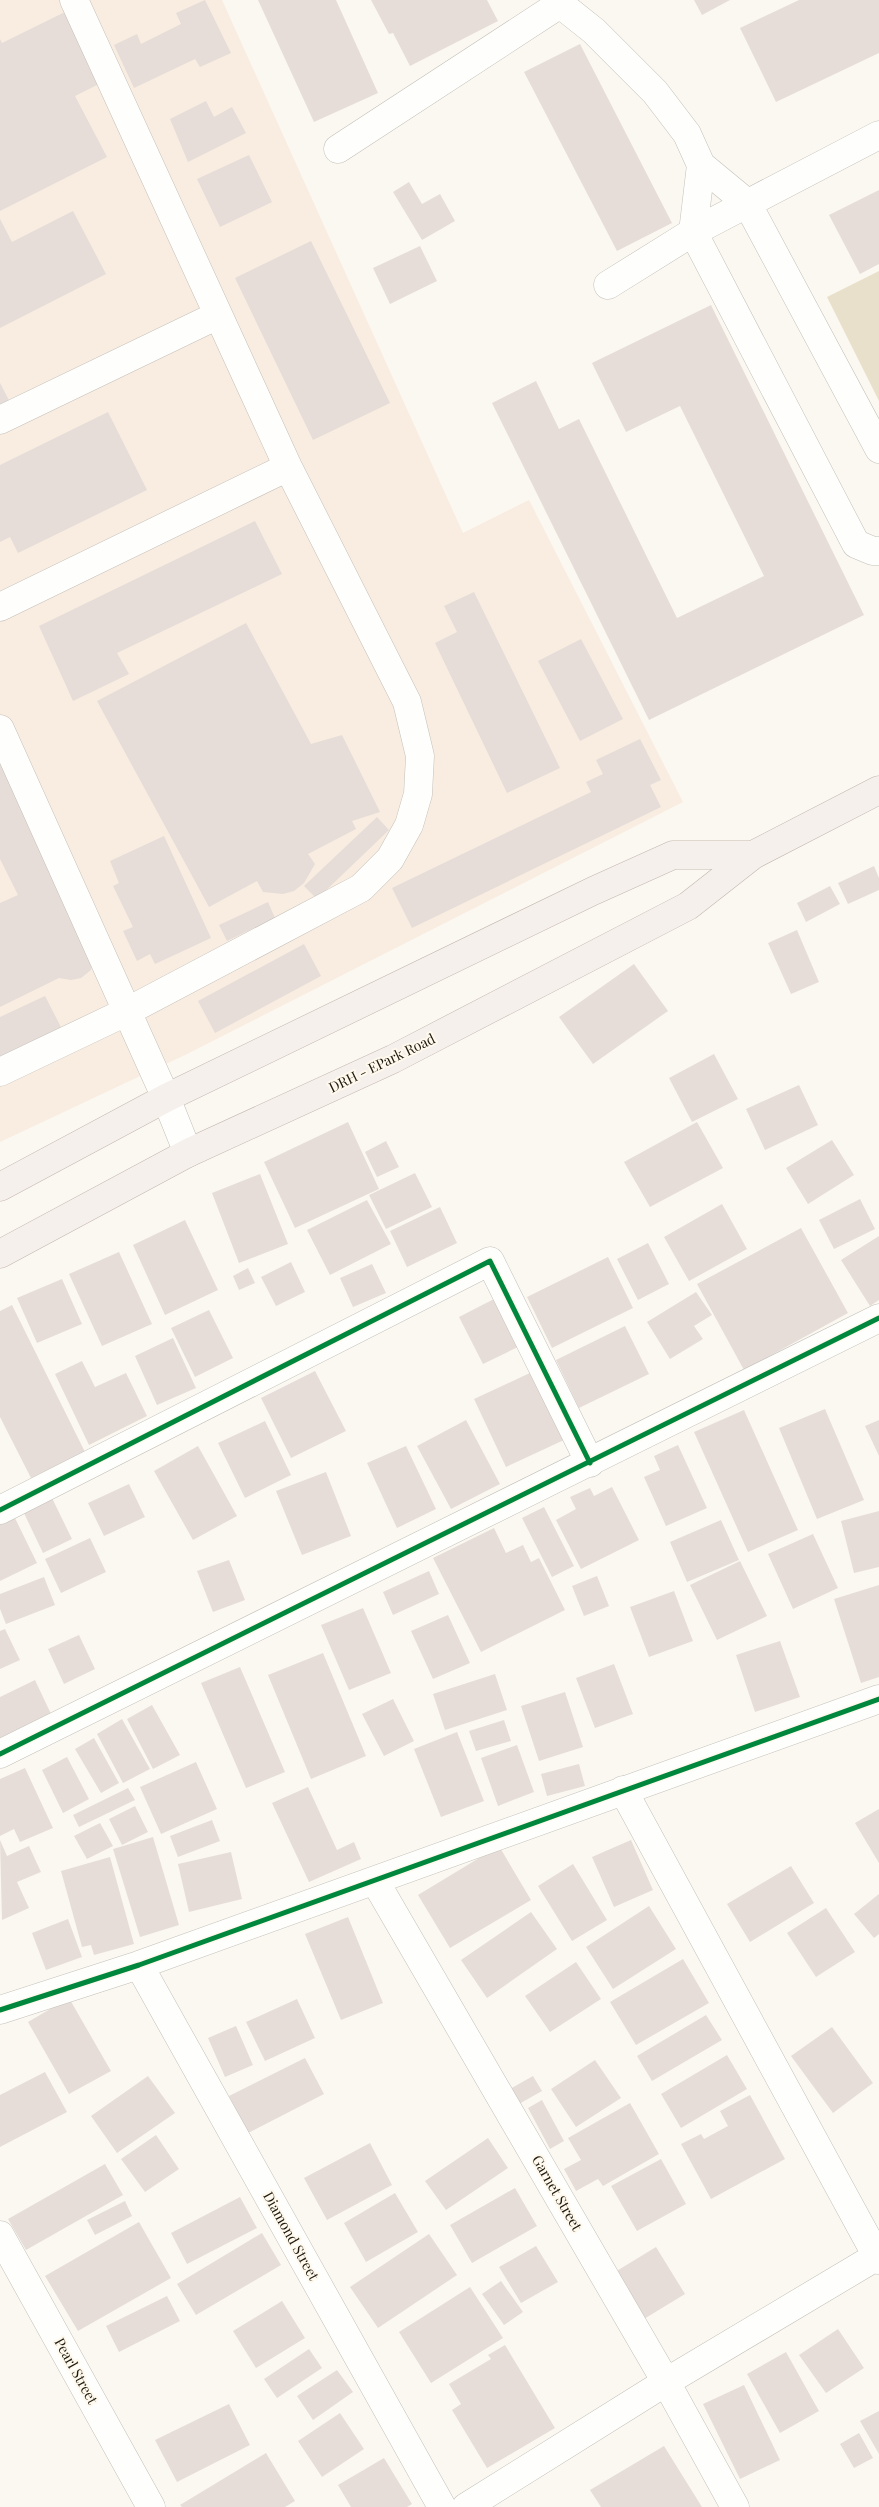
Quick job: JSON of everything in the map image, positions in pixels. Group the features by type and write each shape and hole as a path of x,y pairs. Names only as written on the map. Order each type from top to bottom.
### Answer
{"main road":[{"name":"DRH - EPark Road","path":"0,1254 188,1153 393,1059 688,906 753,854 879,790"},
{"name":"DRH - EPark Road","path":"0,1187 166,1098 593,891 673,855 753,854"}],"street":[{"path":"0,1072 128,1011 361,888 390,859 410,825 418,794 420,756 408,702 288,467 74,0"},
{"path":"338,149 557,2 594,31 655,92 687,134 701,165 747,203 879,449"},
{"path":"608,285 693,232 879,135"},
{"path":"701,165 693,232 856,544 872,552 879,551"},
{"path":"0,420 218,315"},
{"path":"0,607 288,467"},
{"path":"0,729 128,1011 188,1153"},
{"path":"0,1510 490,1261 590,1463"},
{"path":"0,1754 879,1318"},
{"path":"0,2010 139,1965 879,1699"},
{"path":"466,2507 666,2382 878,2257 623,1790"},
{"name":"Garnet Street","path":"376,1881 666,2382 736,2507"},
{"name":"Diamond Street","path":"139,1965 442,2507"},
{"name":"Pearl Street","path":"0,2235 151,2507"}],"shaded area":[{"path":"0,0 222,0 463,533 529,500 683,802 185,1055 0,1142"},
{"path":"879,271 879,401 827,297"}],"building":[{"path":"205,0 231,53 200,67 195,59 134,88 114,45 137,34 141,44 181,24 176,13"},
{"path":"258,0 336,0 378,93 314,122"},
{"path":"371,0 487,0 498,21 410,66 393,33 389,34"},
{"path":"694,0 730,0 702,15"},
{"path":"799,0 879,0 879,53 776,102 740,28"},
{"path":"69,10 105,81 75,96 107,157 0,211 0,39 2,43"},
{"path":"580,44 672,223 617,251 524,72"},
{"path":"206,101 214,117 232,107 246,133 188,162 170,119"},
{"path":"249,155 272,202 220,227 197,179"},
{"path":"409,182 422,204 440,194 455,221 422,240 393,192"},
{"path":"879,190 879,264 860,274 829,215"},
{"path":"73,211 106,274 0,328 0,219 12,242"},
{"path":"311,241 390,403 313,440 235,278"},
{"path":"420,246 437,281 390,304 373,268"},
{"path":"711,305 864,615 649,720 492,403 536,381 559,429 579,419 677,618 764,576 680,406 626,432 592,363"},
{"path":"0,383 12,406 0,412"},
{"path":"108,412 147,490 18,553 10,537 0,542 0,465"},
{"path":"255,521 282,574 117,653 129,674 73,701 39,626"},
{"path":"474,592 560,768 507,793 435,643 457,632 444,606"},
{"path":"246,623 311,744 342,735 380,812 352,821 356,829 308,854 315,864 304,883 294,891 283,894 263,892 257,881 209,907 97,701"},
{"path":"581,639 623,719 580,741 538,661"},
{"path":"640,739 661,780 650,785 661,807 412,928 392,888 591,792 586,782 603,774 596,760"},
{"path":"0,752 93,961 91,970 81,978 71,980 59,978 0,1007 0,903 18,895 0,859"},
{"path":"377,817 389,830 317,899 304,886"},
{"path":"164,836 211,938 155,964 150,954 137,961 123,931 133,927 113,886 119,883 110,861"},
{"path":"874,866 879,878 879,890 848,904 838,883"},
{"path":"830,886 840,904 806,922 797,903"},
{"path":"268,902 275,918 227,941 219,925"},
{"path":"797,930 819,982 791,994 768,943"},
{"path":"304,944 321,976 215,1033 198,1001"},
{"path":"634,964 668,1011 593,1064 559,1017"},
{"path":"45,996 64,1033 0,1063 0,1017"},
{"path":"714,1054 738,1099 692,1122 669,1078"},
{"path":"799,1085 818,1125 765,1150 746,1109"},
{"path":"348,1122 379,1189 295,1228 264,1162"},
{"path":"697,1122 723,1168 650,1207 624,1162"},
{"path":"832,1140 854,1175 808,1204 786,1168"},
{"path":"386,1141 399,1167 377,1177 365,1152"},
{"path":"415,1173 432,1207 386,1229 369,1195"},
{"path":"260,1174 288,1244 239,1263 212,1193"},
{"path":"860,1199 875,1229 834,1249 819,1220"},
{"path":"367,1200 391,1244 330,1275 307,1230"},
{"path":"722,1204 747,1249 689,1281 664,1237"},
{"path":"440,1207 457,1243 407,1267 390,1231"},
{"path":"185,1220 218,1290 165,1315 133,1245"},
{"path":"801,1228 848,1313 744,1370 697,1284"},
{"path":"879,1236 879,1300 870,1306 841,1260"},
{"path":"648,1243 669,1284 638,1300 617,1259"},
{"path":"119,1252 152,1324 102,1346 69,1274"},
{"path":"608,1257 633,1308 552,1348 527,1297"},
{"path":"291,1262 305,1292 276,1306 261,1277"},
{"path":"372,1264 386,1293 353,1307 340,1278"},
{"path":"248,1268 255,1283 239,1290 233,1276"},
{"path":"62,1279 82,1324 37,1343 17,1298"},
{"path":"696,1292 712,1315 694,1326 703,1339 670,1359 647,1322"},
{"path":"494,1299 518,1347 483,1364 459,1317"},
{"path":"12,1305 85,1452 31,1478 0,1417 0,1311"},
{"path":"209,1310 233,1358 195,1377 171,1328"},
{"path":"625,1326 649,1374 579,1408 556,1360"},
{"path":"173,1338 196,1388 157,1405 135,1356"},
{"path":"82,1361 95,1387 126,1373 147,1416 89,1445 55,1374"},
{"path":"315,1371 346,1431 291,1458 261,1398"},
{"path":"532,1372 564,1440 506,1467 474,1399"},
{"path":"825,1409 864,1500 817,1519 779,1428"},
{"path":"744,1410 798,1530 748,1552 694,1432"},
{"path":"466,1420 500,1484 451,1509 417,1446"},
{"path":"879,1420 879,1456 865,1426"},
{"path":"265,1421 291,1475 245,1498 218,1443"},
{"path":"678,1445 707,1508 666,1526 644,1477 660,1470 654,1456"},
{"path":"198,1446 237,1516 193,1540 154,1471"},
{"path":"406,1446 436,1509 397,1528 367,1463"},
{"path":"326,1472 351,1536 302,1555 276,1491"},
{"path":"129,1484 145,1517 104,1536 88,1503"},
{"path":"612,1487 639,1540 581,1569 556,1520 576,1509 570,1497 590,1488 594,1496"},
{"path":"52,1498 72,1539 43,1553 23,1511"},
{"path":"544,1507 574,1566 552,1577 522,1518"},
{"path":"879,1511 879,1567 854,1573 841,1521"},
{"path":"14,1516 37,1563 0,1581 0,1522"},
{"path":"721,1520 739,1560 687,1582 670,1542"},
{"path":"494,1528 506,1553 523,1545 531,1562 539,1558 565,1610 481,1652 433,1558"},
{"path":"813,1534 838,1588 793,1609 768,1554"},
{"path":"90,1538 106,1572 61,1593 45,1559"},
{"path":"229,1560 245,1600 213,1612 197,1571"},
{"path":"740,1561 767,1616 717,1640 690,1585"},
{"path":"429,1571 439,1594 393,1615 383,1592"},
{"path":"597,1576 609,1606 584,1616 572,1586"},
{"path":"44,1577 55,1605 6,1624 0,1609 0,1594"},
{"path":"879,1585 879,1677 861,1683 834,1599"},
{"path":"674,1591 693,1641 649,1657 630,1607"},
{"path":"363,1608 391,1673 349,1690 321,1625"},
{"path":"448,1615 470,1663 433,1679 411,1631"},
{"path":"5,1629 20,1660 0,1669 0,1631"},
{"path":"79,1635 95,1669 64,1684 48,1649"},
{"path":"780,1641 800,1697 755,1712 736,1655"},
{"path":"323,1653 366,1756 311,1779 268,1675"},
{"path":"614,1664 633,1714 595,1728 576,1678"},
{"path":"240,1667 285,1772 246,1788 201,1683"},
{"path":"495,1674 507,1710 445,1730 433,1694"},
{"path":"35,1680 52,1716 0,1740 0,1697"},
{"path":"565,1692 583,1747 539,1761 521,1706"},
{"path":"393,1699 414,1741 384,1756 362,1714"},
{"path":"152,1705 180,1755 153,1769 127,1719"},
{"path":"122,1719 150,1769 123,1783 97,1734"},
{"path":"504,1720 511,1741 476,1751 469,1731"},
{"path":"457,1732 484,1801 441,1817 414,1749"},
{"path":"94,1738 119,1783 101,1793 75,1749"},
{"path":"517,1745 534,1792 498,1806 481,1758"},
{"path":"67,1757 89,1799 63,1813 42,1770"},
{"path":"196,1762 217,1809 161,1834 140,1787"},
{"path":"579,1764 585,1786 547,1796 541,1774"},
{"path":"25,1768 53,1828 20,1842 14,1829 0,1836 0,1779"},
{"path":"308,1787 337,1850 354,1842 361,1859 309,1882 272,1803"},
{"path":"128,1788 135,1800 79,1827 73,1815"},
{"path":"135,1806 148,1832 122,1845 109,1819"},
{"path":"879,1809 879,1863 855,1823"},
{"path":"212,1820 220,1841 178,1857 170,1836"},
{"path":"100,1823 113,1846 87,1859 74,1836"},
{"path":"153,1837 179,1925 140,1937 113,1849"},
{"path":"0,1840 7,1856 29,1846 41,1872 17,1882 29,1908 2,1920"},
{"path":"631,1840 653,1890 614,1907 592,1857"},
{"path":"499,1846 531,1900 450,1948 418,1895"},
{"path":"231,1852 242,1899 189,1912 178,1864"},
{"path":"110,1857 134,1944 94,1955 91,1945 82,1947 61,1871"},
{"path":"573,1864 607,1920 572,1941 538,1886"},
{"path":"791,1866 814,1903 750,1942 727,1904"},
{"path":"879,1894 879,1934 874,1938 854,1914"},
{"path":"649,1906 676,1949 613,1989 586,1947"},
{"path":"826,1908 855,1952 816,1977 787,1933"},
{"path":"531,1912 557,1949 487,1998 461,1960"},
{"path":"348,1917 383,2003 341,2020 305,1934"},
{"path":"68,1919 82,1957 46,1970 32,1933"},
{"path":"683,1959 709,2003 636,2045 610,2002"},
{"path":"576,1962 601,1999 550,2032 525,1996"},
{"path":"69,1998 111,2071 69,2094 28,2022"},
{"path":"297,1999 315,2038 265,2061 246,2022"},
{"path":"706,2015 722,2040 652,2081 637,2056"},
{"path":"236,2026 253,2065 225,2077 208,2038"},
{"path":"832,2027 873,2083 833,2113 791,2056"},
{"path":"727,2055 747,2089 681,2128 661,2094"},
{"path":"305,2058 324,2094 248,2133 229,2096"},
{"path":"595,2060 621,2098 576,2127 551,2089"},
{"path":"45,2072 67,2112 0,2147 0,2095"},
{"path":"148,2076 175,2113 117,2153 91,2116"},
{"path":"533,2076 542,2091 519,2104 510,2089"},
{"path":"750,2095 785,2159 711,2199 681,2144 701,2134 704,2139 728,2126 720,2111"},
{"path":"542,2100 564,2141 550,2149 528,2108"},
{"path":"630,2103 659,2154 603,2186 598,2179 576,2191 564,2169 581,2160 568,2138"},
{"path":"156,2135 179,2169 145,2192 121,2159"},
{"path":"488,2138 508,2168 446,2210 425,2181"},
{"path":"370,2143 392,2185 327,2220 304,2178"},
{"path":"661,2159 686,2204 637,2231 611,2186"},
{"path":"105,2164 123,2195 26,2250 8,2219"},
{"path":"515,2188 537,2226 472,2263 450,2225"},
{"path":"395,2193 418,2232 366,2262 344,2223"},
{"path":"240,2197 257,2228 187,2264 171,2233"},
{"path":"125,2201 132,2216 95,2235 87,2220"},
{"path":"139,2222 171,2278 78,2331 45,2276"},
{"path":"262,2233 281,2265 196,2315 177,2284"},
{"path":"429,2234 457,2275 378,2328 350,2287"},
{"path":"536,2246 558,2282 521,2303 499,2267"},
{"path":"656,2247 685,2294 644,2319 615,2272"},
{"path":"501,2281 523,2312 504,2325 482,2294"},
{"path":"470,2287 503,2338 431,2383 399,2332"},
{"path":"167,2296 180,2321 119,2352 106,2326"},
{"path":"282,2301 305,2338 256,2368 233,2331"},
{"path":"838,2329 864,2368 826,2393 799,2355"},
{"path":"505,2345 555,2428 487,2468 452,2410 461,2404 449,2384 491,2359 488,2355"},
{"path":"309,2349 322,2368 277,2398 264,2379"},
{"path":"786,2352 819,2411 780,2433 747,2374"},
{"path":"337,2370 353,2392 313,2420 297,2396"},
{"path":"744,2385 780,2460 740,2479 703,2404"},
{"path":"229,2404 250,2445 177,2482 155,2440"},
{"path":"879,2411 879,2454 860,2421"},
{"path":"340,2413 364,2449 322,2477 298,2441"},
{"path":"859,2433 873,2458 854,2468 840,2444"},
{"path":"664,2446 702,2507 601,2507 590,2490"},
{"path":"266,2453 295,2501 285,2507 182,2507 180,2505"},
{"path":"384,2458 412,2504 407,2507 351,2507 338,2485"}],"cycle path":[{"path":"0,1510 490,1261 590,1463"},
{"path":"0,1754 879,1318"},
{"path":"0,2010 139,1965 879,1699"}]}
